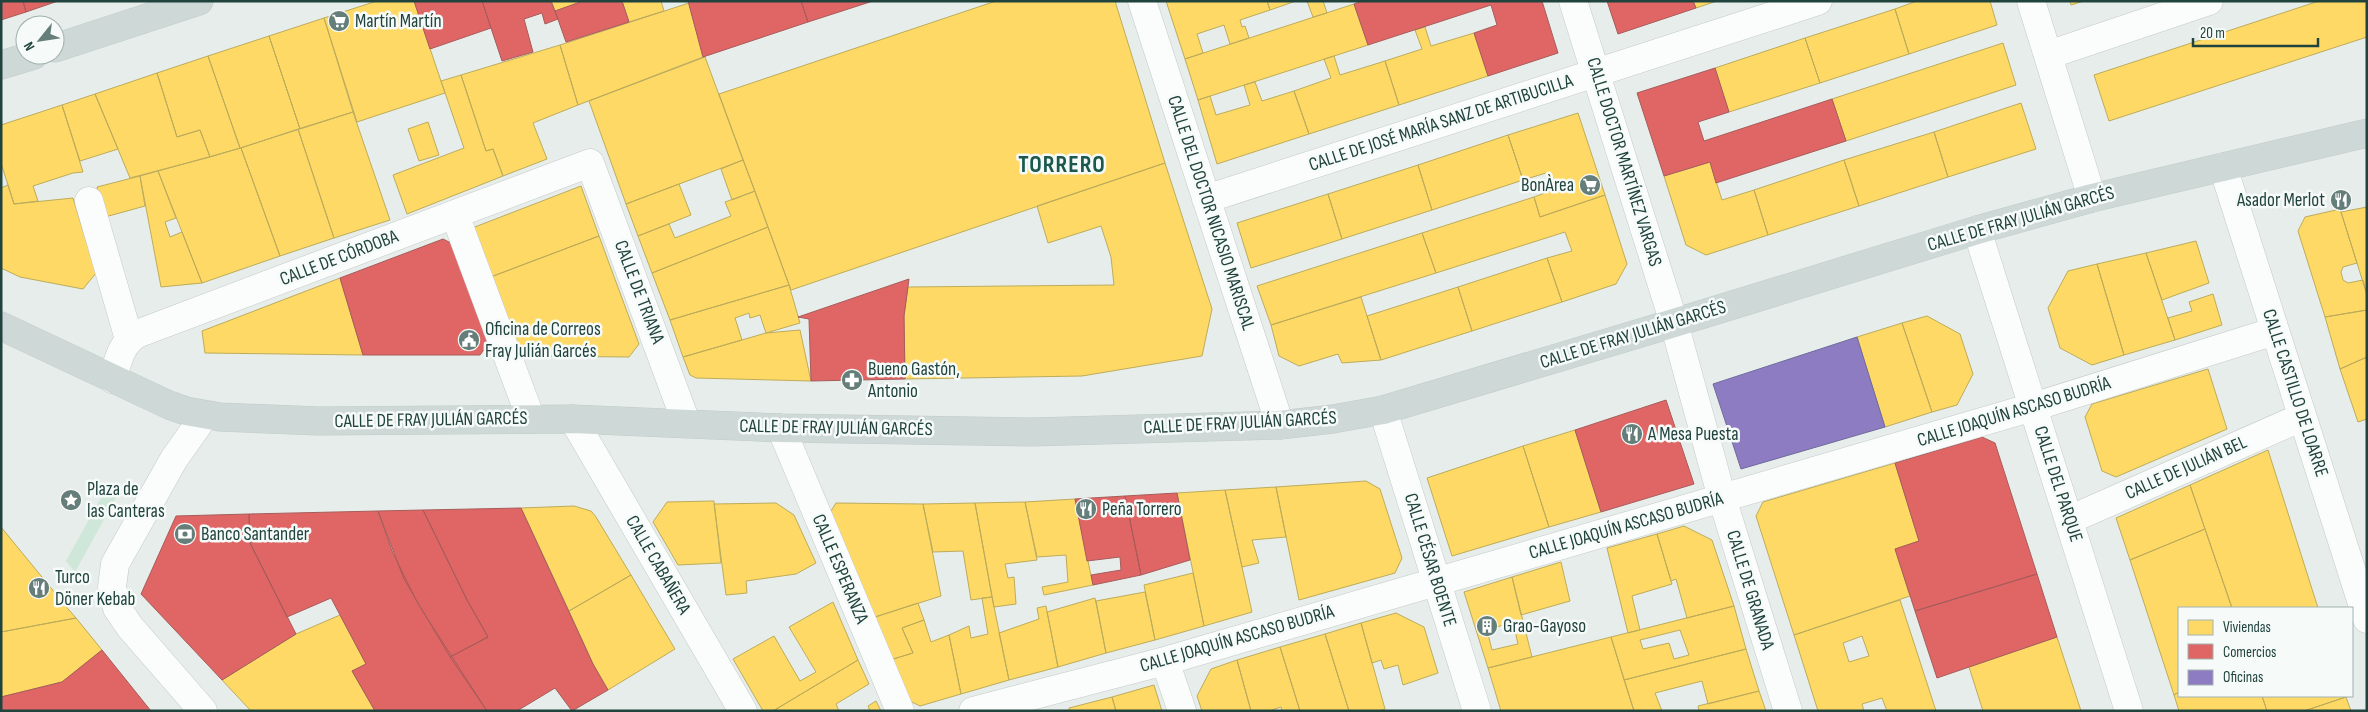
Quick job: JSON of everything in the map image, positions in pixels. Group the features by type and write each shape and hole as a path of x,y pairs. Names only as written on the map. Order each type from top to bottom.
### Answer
{"main road":[{"path":"65,45 199,1"},
{"path":"1,66 15,61"},
{"name":"CALLE DE FRAY JULIÁN GARCÉS","path":"112,379 169,405 205,415 319,421 531,418 686,422 781,428 1032,432 1280,424 1333,419 1383,410 1977,230 2092,198 2367,133"},
{"path":"1,326 112,379"}],"street":[{"name":"CALLE DEL DOCTOR NICASIO MARISCAL","path":"1142,1 1280,424"},
{"name":"CALLE DOCTOR MARTÍNEZ VARGAS","path":"1573,1 1674,323"},
{"name":"CALLE DE JOSÉ MARÍA SANZ DE ARTIBUCILLA","path":"1206,199 1818,1"},
{"path":"2031,1 2092,198"},
{"path":"2048,55 2209,1"},
{"name":"CALLE DE CÓRDOBA","path":"129,338 590,163"},
{"name":"CALLE DE TRIANA","path":"590,163 686,422"},
{"name":"CALLE CASTILLO DE LOARRE","path":"2223,167 2367,619"},
{"path":"90,201 129,338 123,347 112,379"},
{"path":"455,215 531,418"},
{"name":"CALLE DEL PARQUE","path":"1977,230 2129,711"},
{"name":"CALLE DE GRANADA","path":"1674,323 1722,498 1788,711"},
{"name":"CALLE JOAQUÍN ASCASO BUDRÍA","path":"973,711 1165,661 1436,582 2033,407 2276,331"},
{"name":"CALLE CÉSAR BOENTE","path":"1383,410 1477,711"},
{"path":"203,711 130,627 117,608 112,587 114,569 120,556 182,446 205,415"},
{"name":"CALLE DE JULIÁN BEL","path":"2069,520 2302,417"},
{"name":"CALLE CABAÑERA","path":"573,419 743,711"},
{"name":"CALLE ESPERANZA","path":"781,428 900,711"},
{"path":"1165,661 1182,711"}],"green space":[{"path":"107,487 118,494 75,572 66,561"}],"building: Viviendas":[{"path":"377,1 414,1 445,93 357,122 324,18"},
{"path":"551,1 583,1 583,2 555,11"},
{"path":"622,1 661,1 664,11 629,22"},
{"path":"996,1 1115,1 1165,163 791,290 719,94"},
{"path":"1166,1 1267,1 1270,10 1240,20 1242,27 1245,26 1249,38 1230,44 1224,25 1197,34 1203,53 1185,59"},
{"path":"1267,1 1296,1 1270,10"},
{"path":"1307,1 1323,1 1327,13 1313,17"},
{"path":"1693,1 1717,1 1696,8"},
{"path":"1917,1 1990,1 1997,25 1909,54 1895,9"},
{"path":"2070,1 2084,1 2071,5"},
{"path":"2319,1 2367,1 2367,37 2109,121 2094,75"},
{"path":"689,3 703,57 578,105 560,45"},
{"path":"1354,4 1368,45 1198,100 1185,59"},
{"path":"1895,9 1909,54 1820,83 1805,38"},
{"path":"324,18 353,112 300,129 269,36"},
{"path":"1425,27 1431,46 1474,33 1488,76 1399,105 1385,61 1422,49 1415,30"},
{"path":"269,36 300,129 240,148 208,56"},
{"path":"1805,38 1820,83 1729,112 1715,68"},
{"path":"2003,43 2016,85 1846,141 1832,99"},
{"path":"560,45 578,105 533,123 547,159 503,176 493,149 486,151 461,75"},
{"path":"208,56 240,148 210,157 200,130 177,137 157,73"},
{"path":"1334,56 1340,75 1385,61 1399,105 1309,134 1294,91 1331,78 1324,59"},
{"path":"705,57 743,160 626,204 589,101"},
{"path":"157,73 177,137 200,130 210,157 130,178 95,94"},
{"path":"461,75 486,151 493,149 503,176 407,214 393,175 464,148 441,81"},
{"path":"1255,82 1262,101 1294,91 1309,134 1217,164 1198,100 1210,96 1216,115 1250,105 1244,85"},
{"path":"95,94 118,149 80,161 62,105"},
{"path":"2021,103 2036,149 1948,177 1934,132"},
{"path":"62,105 83,172 73,173 33,186 38,201 14,204 1,163 1,125"},
{"path":"353,112 390,220 334,238 298,129"},
{"path":"1578,113 1605,195 1540,217 1534,197 1553,190 1546,173 1523,180 1508,135"},
{"path":"428,122 439,155 419,161 408,129"},
{"path":"298,129 334,238 280,256 241,148"},
{"path":"1934,132 1948,177 1859,206 1844,160"},
{"path":"1508,135 1523,180 1432,210 1418,165"},
{"path":"241,148 280,256 202,283 158,171"},
{"path":"743,160 755,191 732,200 721,169"},
{"path":"1844,160 1859,206 1768,235 1754,190"},
{"path":"1710,162 1722,200 1754,190 1768,235 1706,255 1686,245 1664,176"},
{"path":"1165,163 1212,309 1202,356 1082,376 905,379 904,316 908,287 1114,285 1111,257 1101,226 1048,243 1037,206"},
{"path":"1418,165 1432,210 1342,239 1328,194"},
{"path":"158,171 176,218 165,222 170,237 182,232 202,283 161,287 140,176"},
{"path":"140,176 145,206 105,217 97,187"},
{"path":"679,184 691,215 638,236 626,204"},
{"path":"8,185 14,204 73,198 96,273 83,289 20,277 1,268 1,188"},
{"path":"581,186 599,236 488,278 467,230"},
{"path":"755,191 768,227 652,273 638,236 669,224 675,238 731,216 725,202"},
{"path":"1328,194 1342,239 1251,268 1237,223"},
{"path":"1605,195 1627,264 1616,284 1562,302 1547,258 1572,251 1565,232 1436,273 1422,233 1534,197 1540,217"},
{"path":"2367,207 2367,295 2341,212"},
{"path":"2340,209 2357,263 2343,267 2341,272 2343,280 2348,283 2363,280 2367,295 2367,310 2325,317 2298,231 2305,217"},
{"path":"768,227 789,285 670,320 652,273"},
{"path":"1422,233 1436,273 1271,325 1257,286"},
{"path":"599,236 639,344 629,357 530,356 516,349 488,278"},
{"path":"2196,241 2209,283 2162,300 2146,253"},
{"path":"2146,253 2175,340 2124,355 2097,264"},
{"path":"1547,258 1562,302 1472,331 1458,287"},
{"path":"2097,264 2124,355 2092,365 2060,348 2048,308 2068,271"},
{"path":"340,278 363,355 205,353 202,331"},
{"path":"789,285 800,323 766,333 760,315 750,318 749,313 735,318 742,340 683,357 670,320"},
{"path":"1458,287 1472,331 1381,360 1367,316"},
{"path":"2213,294 2222,325 2175,340 2168,318 2192,311 2189,302"},
{"path":"1361,297 1381,360 1342,363 1338,354 1299,366 1279,356 1271,325"},
{"path":"2367,310 2367,357 2340,369 2325,317"},
{"path":"1927,316 1960,334 1973,374 1957,405 1932,412 1902,323"},
{"path":"1902,323 1932,412 1885,427 1857,337"},
{"path":"800,330 811,381 696,378 690,375 683,357 766,333"},
{"path":"2367,357 2367,419 2358,422 2340,369"},
{"path":"2208,369 2227,429 2116,477 2102,471 2085,417 2092,404"},
{"path":"1575,430 1601,512 1549,527 1523,446"},
{"path":"1523,446 1549,527 1452,556 1427,478"},
{"path":"2268,450 2318,607 2232,607 2190,485"},
{"path":"1895,463 1919,541 1895,549 1910,596 1794,635 1756,516 1763,502"},
{"path":"1366,481 1380,489 1402,558 1395,573 1299,600 1276,487"},
{"path":"2190,485 2205,529 2130,560 2116,518"},
{"path":"1276,487 1286,537 1252,540 1259,563 1242,567 1225,490"},
{"path":"1225,490 1252,612 1204,626 1177,493"},
{"path":"1075,499 1093,585 1044,595 1042,587 1068,582 1066,555 1037,557 1025,502"},
{"path":"714,501 721,563 678,565 653,522 667,502"},
{"path":"1025,502 1037,560 1005,564 1008,578 1014,577 1016,604 994,607 975,503"},
{"path":"776,503 794,515 816,563 796,574 746,581 747,593 726,595 714,504"},
{"path":"836,503 923,504 941,596 872,618 828,516"},
{"path":"975,503 992,597 971,600 963,551 933,552 923,504"},
{"path":"574,506 591,511 596,517 631,575 569,611 521,508"},
{"path":"1684,526 1712,540 1734,606 1687,618 1676,579 1671,581 1657,534"},
{"path":"1,527 69,610 76,618 1,632"},
{"path":"2205,529 2232,607 2178,607 2178,693 2174,695 2130,560"},
{"path":"1657,534 1672,584 1632,596 1640,630 1628,633 1607,548"},
{"path":"1561,562 1570,601 1521,615 1512,577"},
{"path":"1193,573 1204,626 1155,640 1144,585"},
{"path":"631,575 675,649 608,690 593,664 569,611"},
{"name":"Grao-Gayoso","path":"1512,577 1532,657 1488,668 1464,592","holes":["1513,622 1518,644 1492,650 1487,630"]},
{"path":"1145,592 1155,640 1106,653 1096,601"},
{"path":"992,597 1009,680 961,694 949,635 969,626 971,638 988,634 982,598"},
{"path":"1095,598 1106,653 1058,667 1047,612"},
{"path":"1900,600 1936,711 1887,711 1882,698 1862,704 1864,711 1818,711 1794,635","holes":["1862,636 1869,656 1849,662 1843,643"]},
{"path":"833,602 858,660 773,711 763,711 733,659 774,636 800,681 816,672 789,627"},
{"path":"918,603 924,620 902,628 913,653 890,660 872,618"},
{"path":"1046,606 1058,667 1009,680 999,633 1039,619 1037,608"},
{"path":"1734,606 1746,649 1624,680 1611,637","holes":["1680,630 1689,655 1674,659 1669,643 1643,649 1640,640"]},
{"path":"1396,613 1424,627 1438,673 1403,685 1398,665 1384,669 1381,660 1372,663 1361,623"},
{"path":"340,615 366,664 352,671 375,711 251,711 222,680 296,634"},
{"path":"76,618 102,650 62,682 1,697 1,632"},
{"path":"924,620 931,642 949,635 961,694 920,706 906,699 890,660 913,653 902,628"},
{"path":"1361,623 1385,709 1379,711 1349,711 1325,634"},
{"path":"1325,634 1349,711 1300,711 1280,647"},
{"path":"1611,637 1634,711 1501,711 1488,668"},
{"path":"2057,637 2081,711 1983,711 1969,667"},
{"path":"1280,647 1300,711 1282,711 1281,707 1269,711 1251,711 1237,660"},
{"path":"1746,649 1759,691 1708,704 1702,681 1655,693 1662,711 1634,711 1624,680"},
{"path":"858,660 869,684 836,704 839,711 773,711"},
{"path":"1237,660 1251,711 1202,711 1197,696 1211,669"},
{"path":"1154,685 1162,711 1116,711 1112,697"},
{"path":"1759,691 1766,711 1699,711 1698,706"},
{"path":"2178,693 2178,697 2262,697 2267,711 2179,711 2174,695"},
{"path":"1112,697 1116,711 1069,711 1069,708"},
{"path":"2262,697 2346,697 2304,711 2267,711"},
{"path":"2346,697 2351,711 2304,711"},
{"path":"876,701 881,711 870,711 868,706"}],"building: Comercios":[{"path":"1,1 23,1 26,12 1,20"},
{"path":"23,1 58,1 26,12"},
{"path":"414,1 482,1 491,28 430,49"},
{"path":"482,1 551,1 558,19 545,24 542,13 524,19 533,52 502,61"},
{"path":"583,1 622,1 629,22 566,42 555,11"},
{"path":"688,1 801,1 808,22 703,57"},
{"path":"801,1 873,1 808,22"},
{"path":"1362,1 1542,1 1558,53 1488,76 1474,33 1497,25 1491,5 1368,45 1354,4"},
{"path":"1607,1 1693,1 1696,8 1618,34"},
{"path":"1715,68 1729,112 1698,122 1704,141 1832,99 1846,141 1716,183 1710,162 1664,176 1637,93"},
{"path":"443,239 457,246 489,343 480,355 363,355 340,278"},
{"path":"909,279 904,316 905,379 811,381 809,319 798,317"},
{"path":"1666,400 1694,484 1601,512 1575,430"},
{"path":"1982,437 1995,443 2037,574 1915,611 1895,549 1919,541 1895,463"},
{"path":"1177,493 1190,560 1141,575 1125,496"},
{"path":"1125,496 1141,575 1093,585 1091,575 1121,570 1120,557 1087,561 1075,499"},
{"path":"521,508 593,664 608,690 572,711 555,688 517,711 487,711 450,657 488,637 467,600 423,510"},
{"path":"423,510 467,600 488,637 450,657 404,579 378,511"},
{"path":"378,511 392,551 418,604 487,711 375,711 352,671 366,664 331,598 287,617 250,543 249,514"},
{"path":"249,514 250,543 296,634 222,680 141,594 176,516"},
{"path":"2037,574 2057,637 1937,678 1915,611"},
{"path":"102,650 151,711 1,711 1,697 62,682"}],"building: Oficinas":[{"path":"1857,337 1885,427 1741,469 1713,384"}],"place":[{"name":"Martín Martín","path":"339,21"},
{"name":"BonÀrea","path":"1590,185"},
{"name":"Asador Merlot","path":"2341,200"},
{"name":"Oficina de Correos Fray Julián Garcés","path":"469,340"},
{"name":"Bueno Gastón, Antonio","path":"852,380"},
{"name":"A Mesa Puesta","path":"1632,434"},
{"name":"Plaza de las Canteras","path":"71,500"},
{"name":"Peña Torrero","path":"1086,509"},
{"name":"Banco Santander","path":"185,534"},
{"name":"Turco Döner Kebab","path":"39,588"},
{"name":"Grao-Gayoso","path":"1487,626"}],"district":[{"name":"TORRERO","path":"1062,164"}]}
